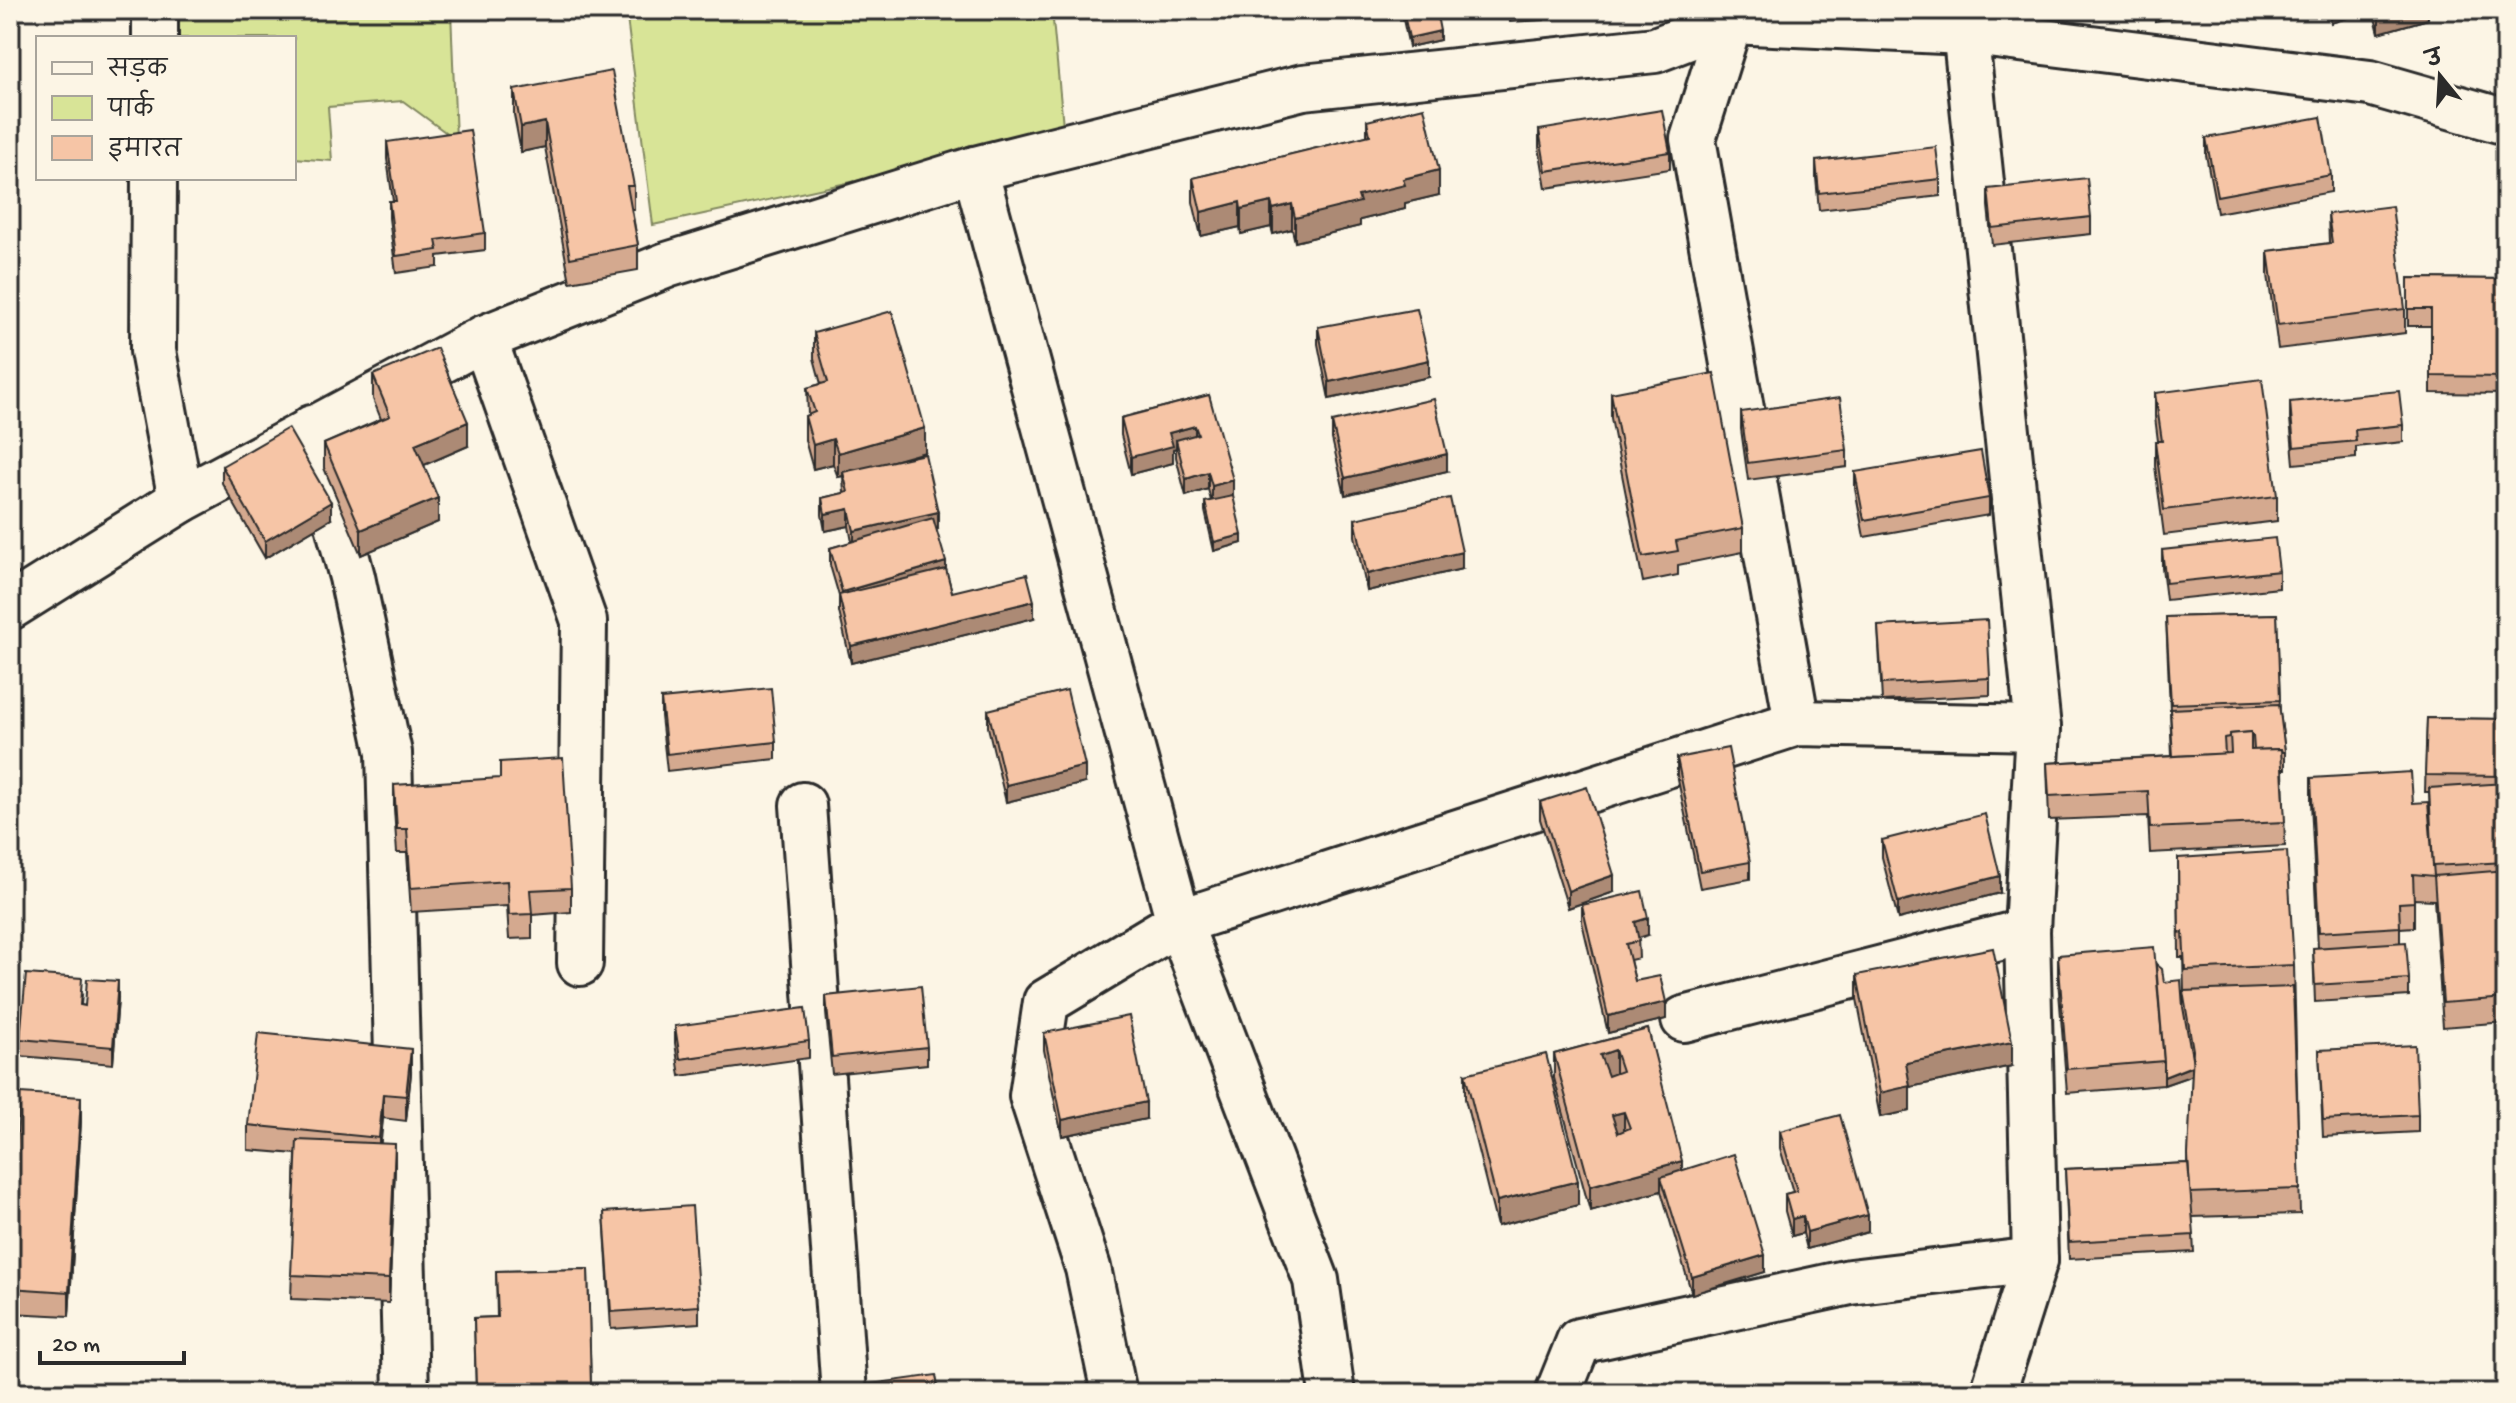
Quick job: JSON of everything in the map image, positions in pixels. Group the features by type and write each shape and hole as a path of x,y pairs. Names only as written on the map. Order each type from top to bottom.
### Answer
{"street":[{"path":"155,10 155,36"},
{"path":"1730,16 1693,139 1797,723"},
{"path":"10,607 181,500 484,338 667,265 975,169 1303,87 1655,50 1730,16 1964,21 2370,83 2506,122"},
{"path":"1964,21 2038,728 2027,931 2035,1260 1993,1393"},
{"path":"975,169 1179,922 1316,1280 1332,1393"},
{"path":"154,180 153,351 181,500"},
{"path":"484,338 584,621 580,963"},
{"path":"312,428 352,577 389,753 406,1393"},
{"path":"1114,1393 1088,1268 1032,1096 1046,1002 1179,922 1797,723 2038,728"},
{"path":"803,805 844,1393"},
{"path":"1684,1019 2027,931"},
{"path":"1558,1393 1579,1341 1850,1282 2035,1260"}],"green space":[{"path":"134,10 451,10 456,140 403,101 328,107 332,161 296,158 296,36 135,36"},
{"path":"626,10 1052,10 1064,136 653,225"}],"building":[{"path":"1403,10 1436,10 1440,31 1409,38"},
{"path":"2378,10 2401,10 2379,16"},
{"path":"612,71 634,186 627,186 638,245 570,258 545,122 521,127 514,90"},
{"path":"1424,107 1439,170 1403,179 1405,185 1358,196 1360,202 1295,218 1292,204 1273,209 1271,202 1241,209 1240,202 1201,212 1193,178 1370,135 1367,121"},
{"path":"1662,110 1670,152 1546,171 1539,130"},
{"path":"2321,117 2331,175 2217,196 2206,138"},
{"path":"470,130 485,233 436,240 438,250 396,256 389,201 396,201 387,142"},
{"path":"1936,147 1940,179 1819,193 1816,161"},
{"path":"2087,178 2091,217 1992,228 1988,189"},
{"path":"2392,206 2405,309 2278,325 2268,251 2332,243 2328,214"},
{"path":"2408,278 2506,279 2506,377 2431,376 2431,309 2408,309"},
{"path":"1417,309 1429,360 1329,382 1318,327"},
{"path":"892,311 925,428 838,453 833,439 813,445 805,416 815,412 807,388 828,382 814,333"},
{"path":"437,348 468,422 415,444 438,498 361,530 324,444 390,416 373,375"},
{"path":"1714,373 1743,528 1676,541 1678,551 1643,557 1611,393"},
{"path":"2262,379 2277,496 2164,510 2155,441 2162,441 2155,393"},
{"path":"2399,391 2403,425 2355,430 2356,441 2294,447 2290,402"},
{"path":"1209,395 1233,480 1212,486 1208,472 1186,479 1176,440 1198,434 1195,426 1169,433 1173,446 1131,457 1121,418"},
{"path":"1840,398 1847,450 1748,463 1741,412"},
{"path":"1434,399 1447,454 1345,478 1332,422"},
{"path":"288,428 331,502 265,541 222,466"},
{"path":"1981,451 1989,498 1864,520 1855,472"},
{"path":"925,454 938,512 854,531 849,509 825,514 822,498 848,492 843,472"},
{"path":"1233,496 1242,535 1214,542 1205,502"},
{"path":"1450,498 1462,552 1367,574 1355,519"},
{"path":"933,518 946,562 842,592 830,548"},
{"path":"2275,538 2279,571 2166,583 2162,550"},
{"path":"946,569 952,592 1027,574 1034,601 851,646 839,595"},
{"path":"2277,614 2280,700 2171,704 2166,617"},
{"path":"1987,620 1990,678 1882,684 1878,626"},
{"path":"771,688 776,742 667,754 661,699"},
{"path":"1067,690 1085,766 1006,785 988,710"},
{"path":"2279,704 2285,752 2281,749 2254,750 2251,732 2230,734 2230,737 2224,738 2225,754 2173,756 2170,709"},
{"path":"2427,718 2506,719 2506,776 2425,775"},
{"path":"2251,732 2251,750 2281,749 2285,822 2150,828 2148,791 2049,796 2047,763 2231,753 2230,734"},
{"path":"1728,748 1750,862 1700,871 1677,758"},
{"path":"563,758 571,888 530,890 532,914 509,915 507,881 411,888 407,829 397,829 394,785 500,778 500,762"},
{"path":"2411,772 2413,803 2428,802 2434,876 2413,874 2414,902 2399,903 2400,927 2319,932 2311,778"},
{"path":"2506,783 2506,862 2433,866 2429,788"},
{"path":"1587,787 1614,875 1568,891 1540,802"},
{"path":"1985,814 2000,876 1898,902 1882,840"},
{"path":"2287,851 2294,965 2185,970 2183,932 2179,933 2178,858"},
{"path":"2506,870 2506,998 2443,1003 2434,876"},
{"path":"1642,891 1648,918 1635,922 1639,941 1626,944 1635,981 1660,976 1666,1002 1608,1016 1582,905"},
{"path":"2406,942 2409,979 2315,985 2313,948"},
{"path":"2154,947 2164,1061 2067,1069 2058,955"},
{"path":"1993,948 2012,1042 1906,1063 1910,1086 1880,1093 1857,975"},
{"path":"2156,964 2162,969 2164,982 2181,980 2193,1063 2164,1077 2164,1061"},
{"path":"26,974 82,978 80,1005 85,1006 87,979 118,981 113,1047 20,1039"},
{"path":"921,986 927,1047 832,1057 826,996"},
{"path":"2293,987 2300,1189 2190,1193 2188,1155 2193,1050 2183,991"},
{"path":"805,1008 809,1041 680,1059 675,1026"},
{"path":"1129,1016 1146,1102 1062,1120 1044,1033"},
{"path":"1648,1029 1682,1161 1590,1186 1554,1054","holes":["1615,1050 1622,1071 1608,1076 1600,1055","1624,1112 1630,1128 1618,1133 1612,1115"]},
{"path":"258,1033 411,1049 406,1096 383,1094 379,1138 248,1125"},
{"path":"2415,1045 2418,1115 2323,1120 2319,1050"},
{"path":"1546,1054 1578,1181 1497,1201 1465,1074"},
{"path":"20,1093 81,1097 69,1292 10,1288"},
{"path":"1840,1115 1868,1215 1807,1232 1803,1216 1792,1219 1785,1194 1797,1191 1780,1131"},
{"path":"297,1140 395,1144 389,1279 291,1275"},
{"path":"1734,1154 1765,1255 1692,1277 1661,1177"},
{"path":"2188,1163 2194,1235 2069,1242 2065,1169"},
{"path":"692,1206 699,1306 611,1312 604,1212"},
{"path":"588,1269 591,1387 494,1391 494,1386 476,1386 474,1318 498,1317 496,1271"},
{"path":"936,1375 939,1393 865,1393 863,1385"}]}
